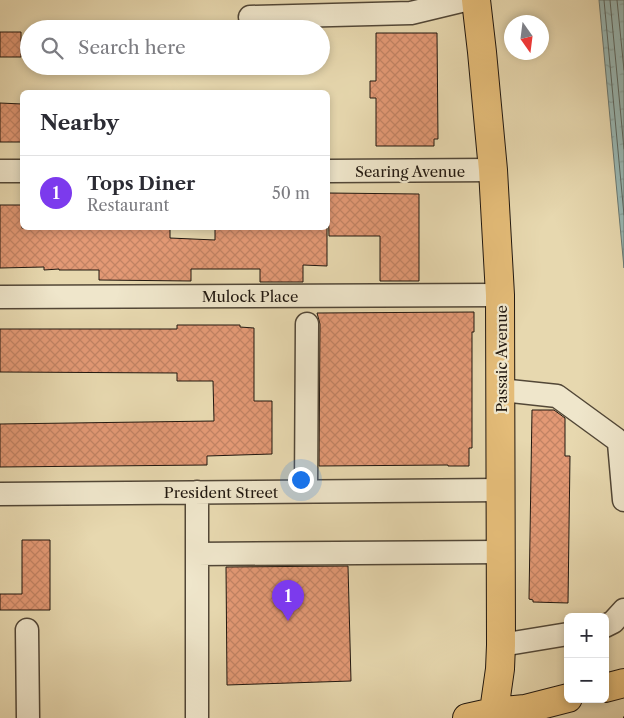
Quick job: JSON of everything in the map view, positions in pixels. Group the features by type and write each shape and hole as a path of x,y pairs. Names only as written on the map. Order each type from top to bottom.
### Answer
{"main road":[{"name":"Passaic Avenue","path":"476,0 493,170 500,295 501,645 500,668 493,715"},
{"path":"609,687 624,683"},
{"path":"467,718 525,709 564,699"}],"street":[{"path":"250,17 411,13 465,0"},
{"name":"Searing Avenue","path":"330,171 493,170"},
{"path":"0,171 20,171"},
{"name":"Mulock Place","path":"0,297 500,295"},
{"path":"306,491 307,324"},
{"path":"501,390 557,396 616,439 619,443 624,500"},
{"name":"President Street","path":"0,494 501,490"},
{"path":"197,718 198,492"},
{"path":"197,554 501,552"},
{"path":"609,624 614,622 624,610"},
{"path":"27,630 28,718"},
{"path":"501,645 564,635"}],"water":[{"path":"599,0 624,0 624,268"}],"building":[{"path":"0,32 20,32 20,57 0,57"},
{"path":"376,33 437,33 438,139 434,139 434,146 376,146 376,98 370,98 370,81 376,81"},
{"path":"0,103 20,104 20,142 0,142"},
{"path":"330,193 419,194 419,281 380,281 380,236 329,236"},
{"path":"0,205 20,205 20,230 170,230 170,238 215,240 215,230 327,230 327,266 303,265 303,282 260,282 260,269 191,269 191,281 99,280 99,270 44,270 44,267 0,268"},
{"path":"474,312 474,332 472,332 472,448 469,448 469,466 319,466 320,324 317,313"},
{"path":"177,325 240,325 240,327 254,328 254,401 272,401 272,454 207,456 207,465 0,467 0,424 214,421 213,381 177,381 177,373 0,372 0,329 177,329"},
{"path":"532,410 554,410 565,418 565,456 570,456 568,603 533,602 533,600 529,599"},
{"path":"22,540 50,540 50,610 0,610 0,594 22,594"},
{"path":"348,566 351,681 227,685 226,567"}],"place":[{"name":"Tops Diner","path":"288,621"}]}
